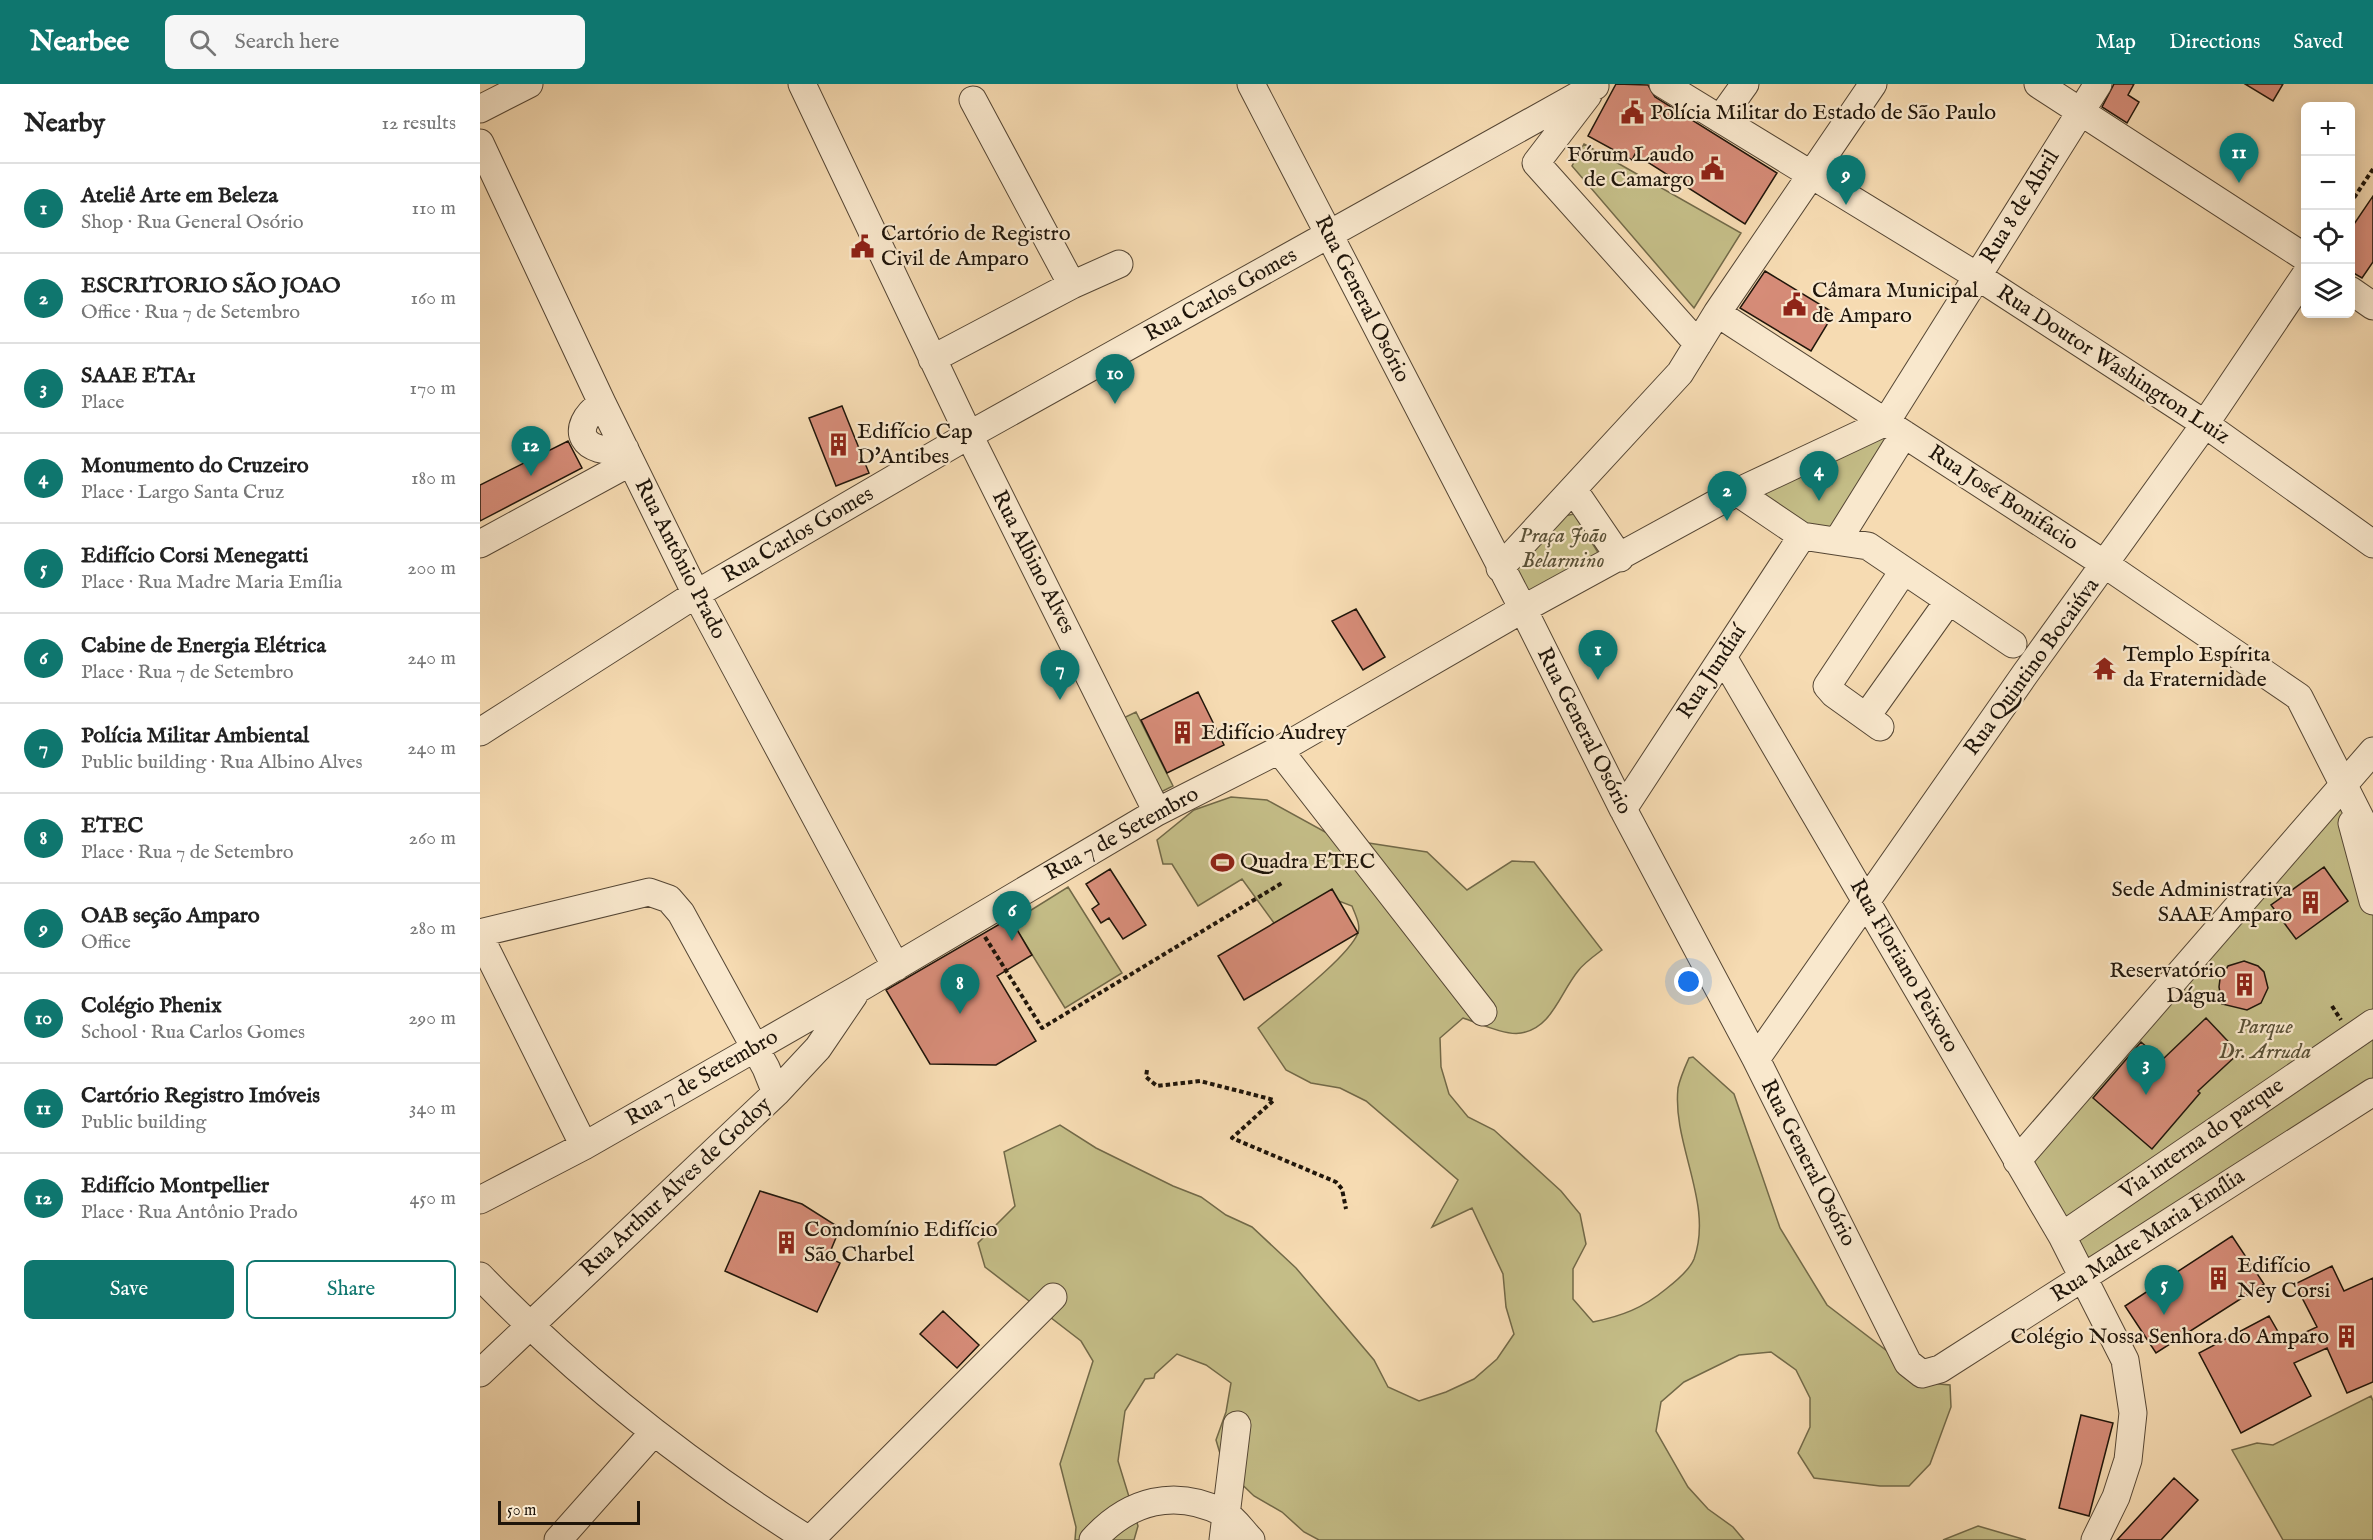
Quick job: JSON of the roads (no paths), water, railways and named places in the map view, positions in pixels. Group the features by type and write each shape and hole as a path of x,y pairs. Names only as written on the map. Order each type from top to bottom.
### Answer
{"street":[{"path":"480,109 529,84"},
{"name":"Rua Albino Alves","path":"801,84 969,435 1157,812"},
{"name":"Rua General Osório","path":"1251,84 1523,609 1623,809 1756,1059 1908,1363 1922,1374"},
{"name":"Rua Doutor Washington Luiz","path":"1663,84 1977,276 2205,424 2373,544"},
{"path":"1720,119 1745,84"},
{"path":"1500,568 1680,373 1717,314 1874,84"},
{"path":"2038,84 2301,255"},
{"name":"Rua 8 de Abril","path":"1838,540 1977,276 2097,84"},
{"path":"1595,85 1536,163 1698,344"},
{"name":"Rua Carlos Gomes","path":"480,732 696,594 969,435 1595,85"},
{"path":"973,100 1072,285"},
{"name":"Rua Antônio Prado","path":"480,143 602,403 696,594 896,967"},
{"path":"932,359 1072,285 1119,264"},
{"name":"Rua Quintino Bocaiúva","path":"1756,1059 2025,674 2106,565 2205,424 2301,281"},
{"path":"2355,293 2373,306"},
{"name":"Rua José Bonifacio","path":"1717,314 2106,565 2299,697 2342,786 2373,843"},
{"name":"Rua 7 de Setembro","path":"480,1200 584,1146 858,989 1157,812 1279,750 1523,609 1737,492 1895,428"},
{"path":"480,544 628,455"},
{"path":"1573,489 1620,558"},
{"path":"1737,492 1802,536 1868,546 2013,644"},
{"name":"Rua Jundiaí","path":"1623,809 1802,536"},
{"path":"1838,540 2025,674"},
{"path":"1896,582 1827,686 1834,694 1873,722 1940,613"},
{"name":"Rua Floriano Peixoto","path":"1723,657 2062,1236 2125,1360 2133,1413 2128,1460 2116,1497 2095,1540"},
{"path":"1279,750 1484,1012"},
{"path":"2017,1161 2373,751"},
{"path":"2342,786 2373,901"},
{"path":"584,1146 480,935 649,892 669,899 681,913 754,1047 776,1093"},
{"name":"Rua Arthur Alves de Godoy","path":"480,1373 528,1325 776,1093 818,1048 858,989"},
{"name":"Via interna do parque","path":"2062,1236 2373,1023"},
{"name":"Rua Madre Maria Emília","path":"1922,1374 1940,1369 2373,1092"},
{"path":"480,1276 528,1325 653,1433 809,1540 1053,1297"},
{"path":"1225,1527 1237,1425"},
{"path":"558,1540 653,1433"},
{"path":"1093,1540 1109,1523 1142,1504 1183,1499 1225,1527 1251,1540"}],"place":[{"name":"Polícia Militar do Estado de São Paulo","path":"1632,113"},
{"name":"Fórum Laudo de Camargo","path":"1712,168"},
{"name":"Cartório Registro Imóveis","path":"2239,183"},
{"name":"OAB seção Amparo","path":"1846,205"},
{"name":"Cartório de Registro Civil de Amparo","path":"863,247"},
{"name":"Câmara Municipal de Amparo","path":"1794,304"},
{"name":"Colégio Phenix","path":"1115,404"},
{"name":"Edifício Cap D'Antibes","path":"839,445"},
{"name":"Edifício Montpellier","path":"531,476"},
{"name":"Monumento do Cruzeiro","path":"1819,501"},
{"name":"ESCRITORIO SÃO JOAO","path":"1727,521"},
{"name":"Templo Espírita da Fraternidade","path":"2105,668"},
{"name":"Ateliê Arte em Beleza","path":"1598,680"},
{"name":"Polícia Militar Ambiental","path":"1060,700"},
{"name":"Edifício Audrey","path":"1183,733"},
{"name":"Quadra ETEC","path":"1222,862"},
{"name":"Sede Administrativa SAAE Amparo","path":"2310,903"},
{"name":"Cabine de Energia Elétrica","path":"1012,941"},
{"name":"Reservatório Dágua","path":"2244,984"},
{"name":"ETEC","path":"960,1014"},
{"name":"SAAE ETA1","path":"2146,1095"},
{"name":"Condomínio Edifício São Charbel","path":"786,1243"},
{"name":"Edifício Ney Corsi","path":"2219,1279"},
{"name":"Edifício Corsi Menegatti","path":"2164,1315"},
{"name":"Colégio Nossa Senhora do Amparo","path":"2347,1337"}],"park label":[{"name":"Praça João Belarmino","path":"1563,548"},
{"name":"Parque Dr. Arruda","path":"2265,1040"}]}
